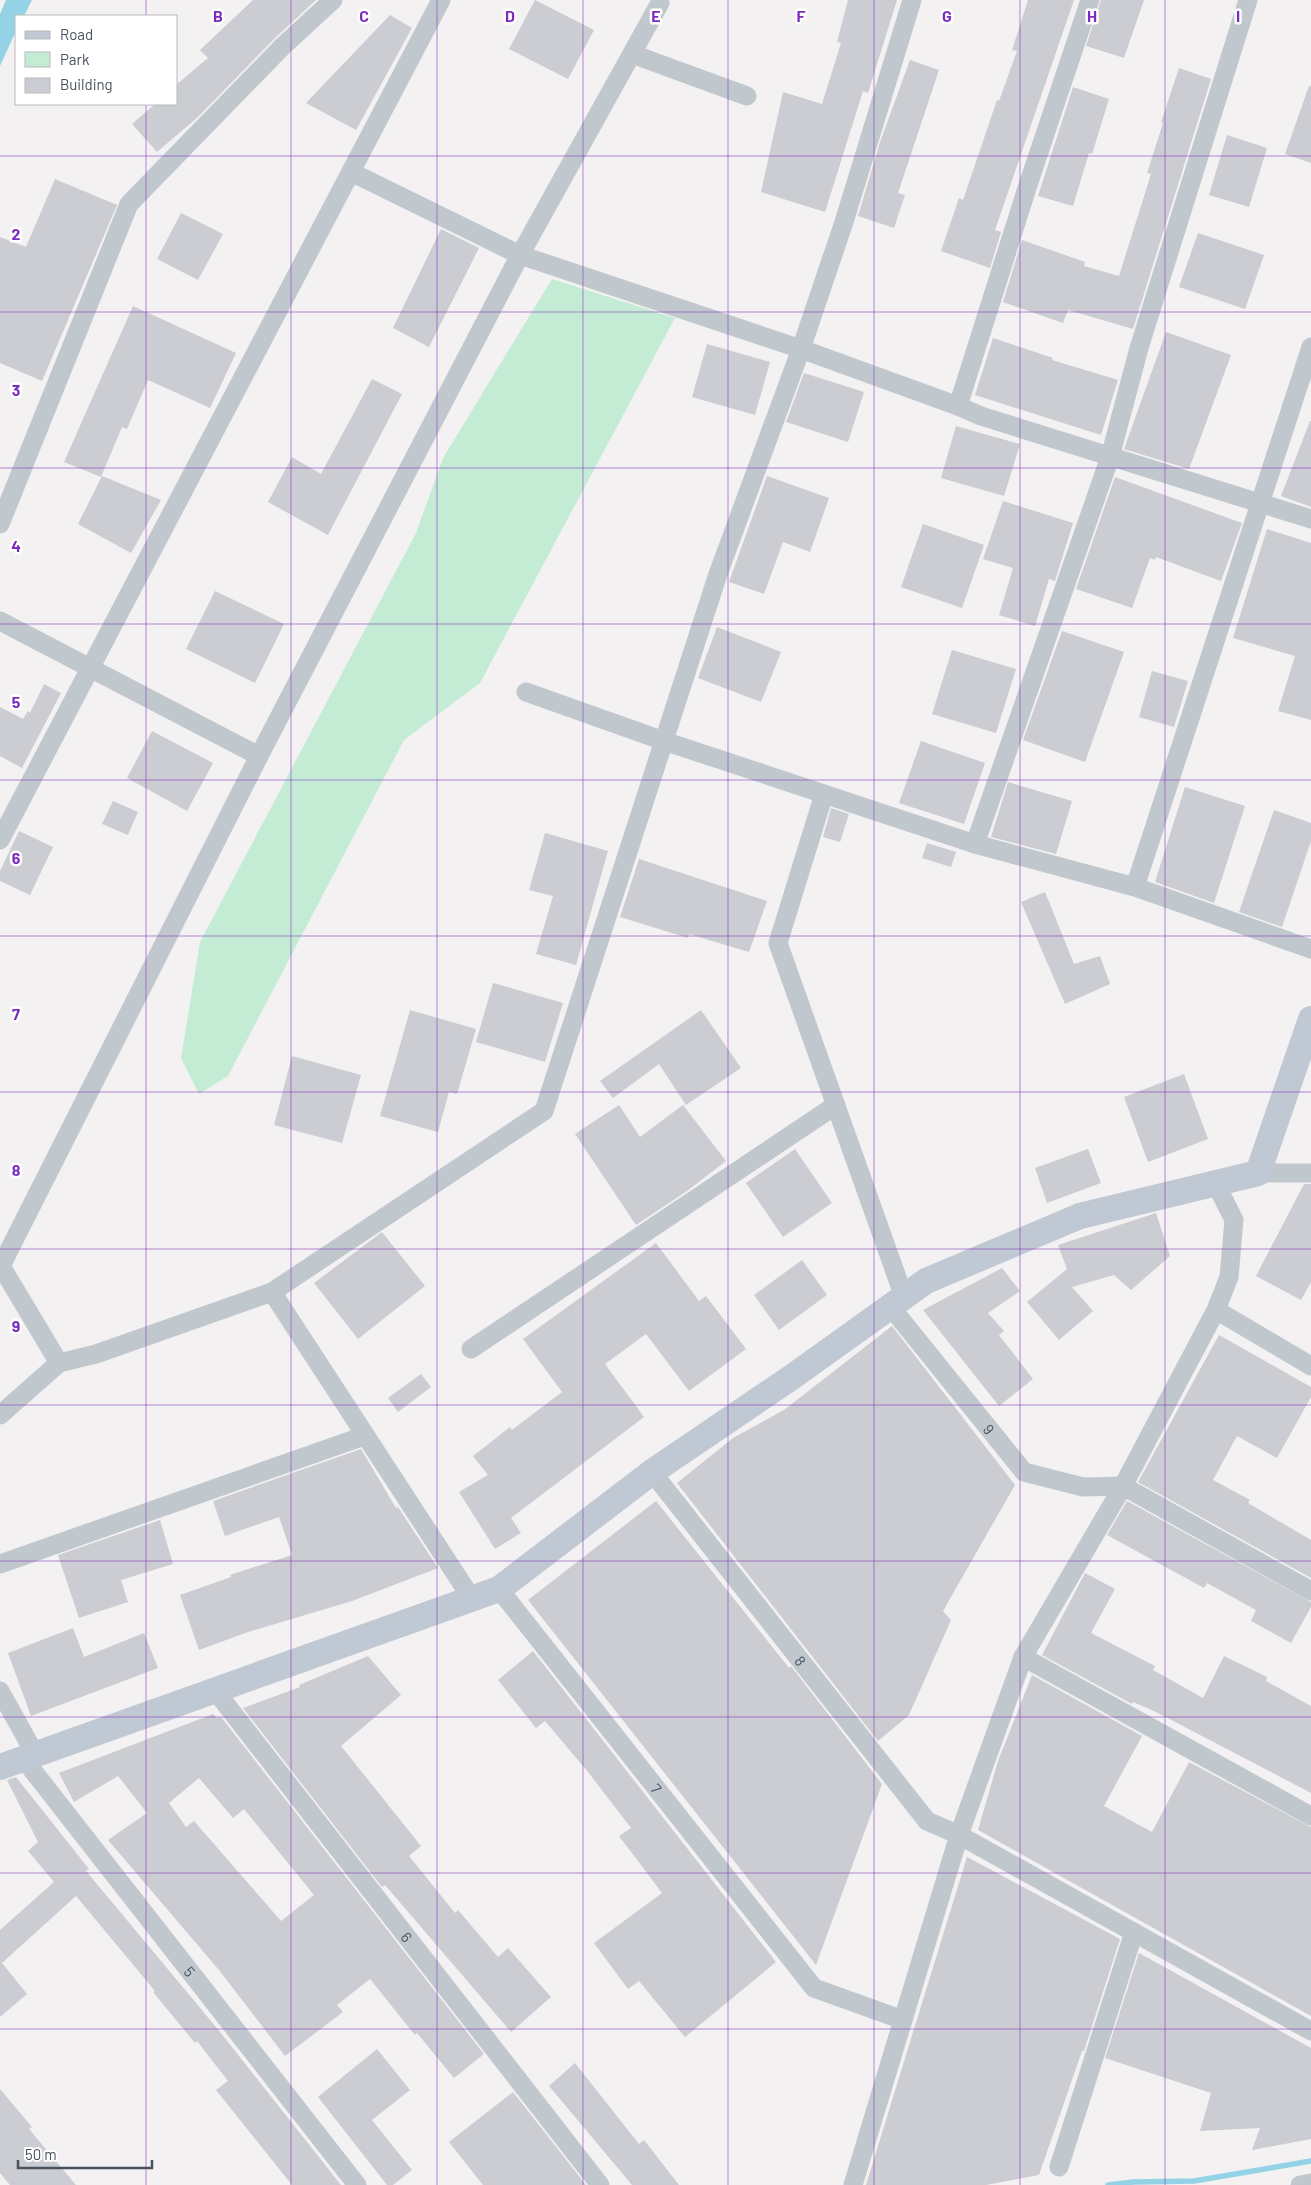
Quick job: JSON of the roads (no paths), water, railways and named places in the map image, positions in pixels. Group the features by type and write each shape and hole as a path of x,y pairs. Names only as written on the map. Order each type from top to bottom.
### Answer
{"street":[{"path":"0,524 129,204 283,46 334,0"},
{"path":"0,840 441,0"},
{"path":"0,1415 59,1363 96,1354 272,1292 544,1111 718,574 802,349 844,222 912,0"},
{"path":"958,406 1026,188 1090,0"},
{"path":"975,844 1110,456 1139,348 1248,0"},
{"path":"59,1363 1,1266 259,756 520,255 660,3"},
{"path":"632,54 747,96"},
{"path":"351,172 520,255 802,349 981,416 1311,520"},
{"path":"1135,887 1311,348"},
{"path":"0,621 259,756"},
{"path":"526,692 664,741 975,844 1135,887 1311,949"},
{"name":"9","path":"824,794 778,943 836,1105 897,1301 1024,1472 1083,1487 1123,1486"},
{"path":"1258,1173 1311,1019"},
{"path":"471,1349 836,1105"},
{"path":"19,1760 499,1589 652,1472 792,1377 926,1281 1080,1216 1258,1173 1311,1173"},
{"path":"853,2185 960,1835 1023,1657 1123,1486 1216,1310 1229,1277 1234,1220 1215,1182"},
{"path":"272,1292 364,1436 472,1599"},
{"path":"1216,1310 1311,1366"},
{"path":"0,1564 364,1436"},
{"name":"8","path":"652,1472 927,1821 960,1835 1311,2031"},
{"path":"1123,1486 1311,1591"},
{"name":"7","path":"499,1589 814,1988 903,2020"},
{"path":"1023,1657 1311,1816"},
{"name":"6","path":"214,1689 600,2185"},
{"name":"5","path":"0,1691 19,1760 356,2185"},
{"path":"1060,2167 1134,1932"},
{"path":"1300,2185 1311,2183"}],"water":[{"path":"6,0 32,0 24,15 15,15 15,33 0,66 0,14"}],"waterway":[{"path":"1108,2185 1134,2182 1194,2181 1311,2161"}]}
